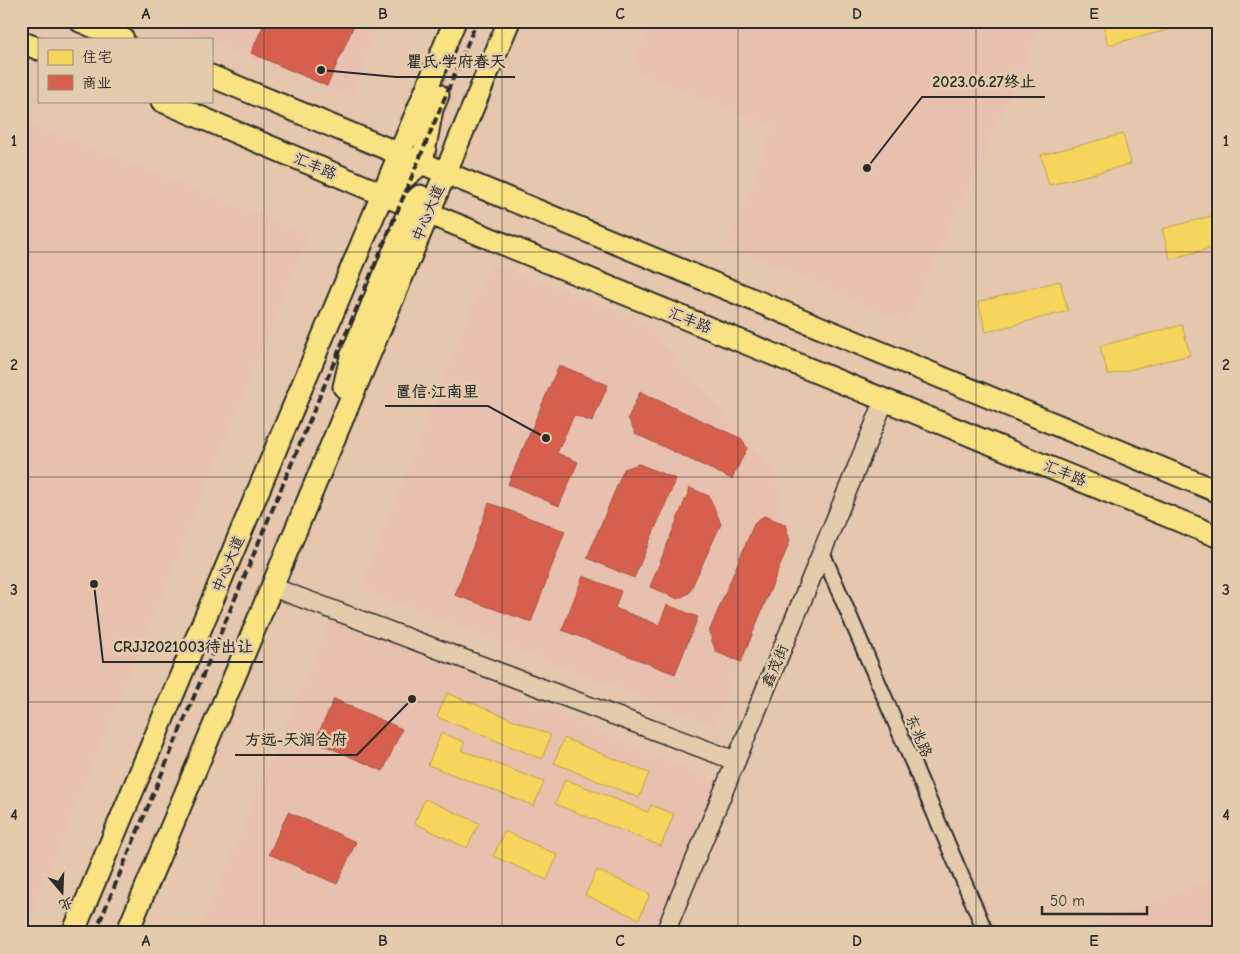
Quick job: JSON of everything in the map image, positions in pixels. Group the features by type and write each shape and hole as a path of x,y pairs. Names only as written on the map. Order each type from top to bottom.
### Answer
{"main road":[{"path":"80,21 120,38"},
{"name":"中心大道","path":"73,933 456,21"},
{"name":"中心大道","path":"383,194 422,162 432,110 469,21"},
{"name":"中心大道","path":"458,143 457,117 497,21"},
{"name":"中心大道","path":"330,448 351,357 390,261 419,210 446,172 509,21"},
{"path":"21,42 38,49"},
{"path":"212,76 1219,492"},
{"name":"汇丰路","path":"164,102 419,210 1219,536"},
{"name":"中心大道","path":"400,154 432,110"},
{"name":"中心大道","path":"127,933 330,448 419,210"},
{"path":"359,253 367,244 375,239 384,240 390,245 390,261"}],"street":[{"name":"鑫茂街","path":"665,933 885,400"},
{"name":"东兆路","path":"822,552 986,933"},
{"path":"272,586 736,761"}],"shaded area":[{"path":"157,21 381,21 351,98 212,43 212,38 199,38"},
{"path":"650,21 1044,21 906,323 726,244 743,210 773,127 631,70"},
{"path":"22,120 309,235 24,933 21,933"},
{"path":"489,262 644,322 776,472 786,544 715,726 360,589"},
{"path":"333,613 722,785 657,933 198,933"},
{"path":"1219,876 1219,933 1073,933"}],"building: 住宅":[{"path":"1102,21 1190,21 1191,24 1108,45"},
{"path":"1123,134 1131,164 1049,185 1041,155"},
{"path":"1219,214 1219,246 1170,259 1162,229"},
{"path":"1060,281 1068,311 986,332 978,302"},
{"path":"1182,325 1190,355 1108,375 1100,346"},
{"path":"447,693 551,735 542,759 437,717"},
{"path":"441,733 465,742 461,750 544,782 534,806 428,765"},
{"path":"564,738 649,773 639,798 554,763"},
{"path":"565,779 648,812 651,805 674,814 661,846 555,804"},
{"path":"425,799 479,823 467,848 414,823"},
{"path":"505,831 558,855 547,880 493,856"},
{"path":"597,870 650,894 639,919 585,895"}],"building: 商业":[{"path":"265,21 356,21 327,86 251,53"},
{"path":"559,365 608,385 592,422 574,415 557,453 578,462 559,506 508,484"},
{"path":"640,392 742,439 747,448 732,479 636,434 628,418"},
{"path":"639,464 676,479 634,578 587,558 624,469"},
{"path":"690,488 709,496 721,524 689,593 678,599 650,587"},
{"path":"489,503 565,531 531,622 455,595"},
{"path":"764,516 785,524 790,541 741,662 716,652 709,632 755,522"},
{"path":"583,576 621,591 615,608 659,625 667,605 698,617 675,674 562,630"},
{"path":"334,699 402,729 383,771 315,741"},
{"path":"288,812 356,842 337,884 269,854"},
{"path":"240,926 254,933 238,933"}],"railway":[{"path":"95,933 477,21"}],"place":[{"name":"瞿氏·学府春天","path":"321,70"},
{"name":"2023.06.27终止","path":"867,168"},
{"name":"置信·江南里","path":"546,438"},
{"name":"CRJJ2021003待出让","path":"94,584"},
{"name":"方远-天润合府","path":"412,699"}]}
